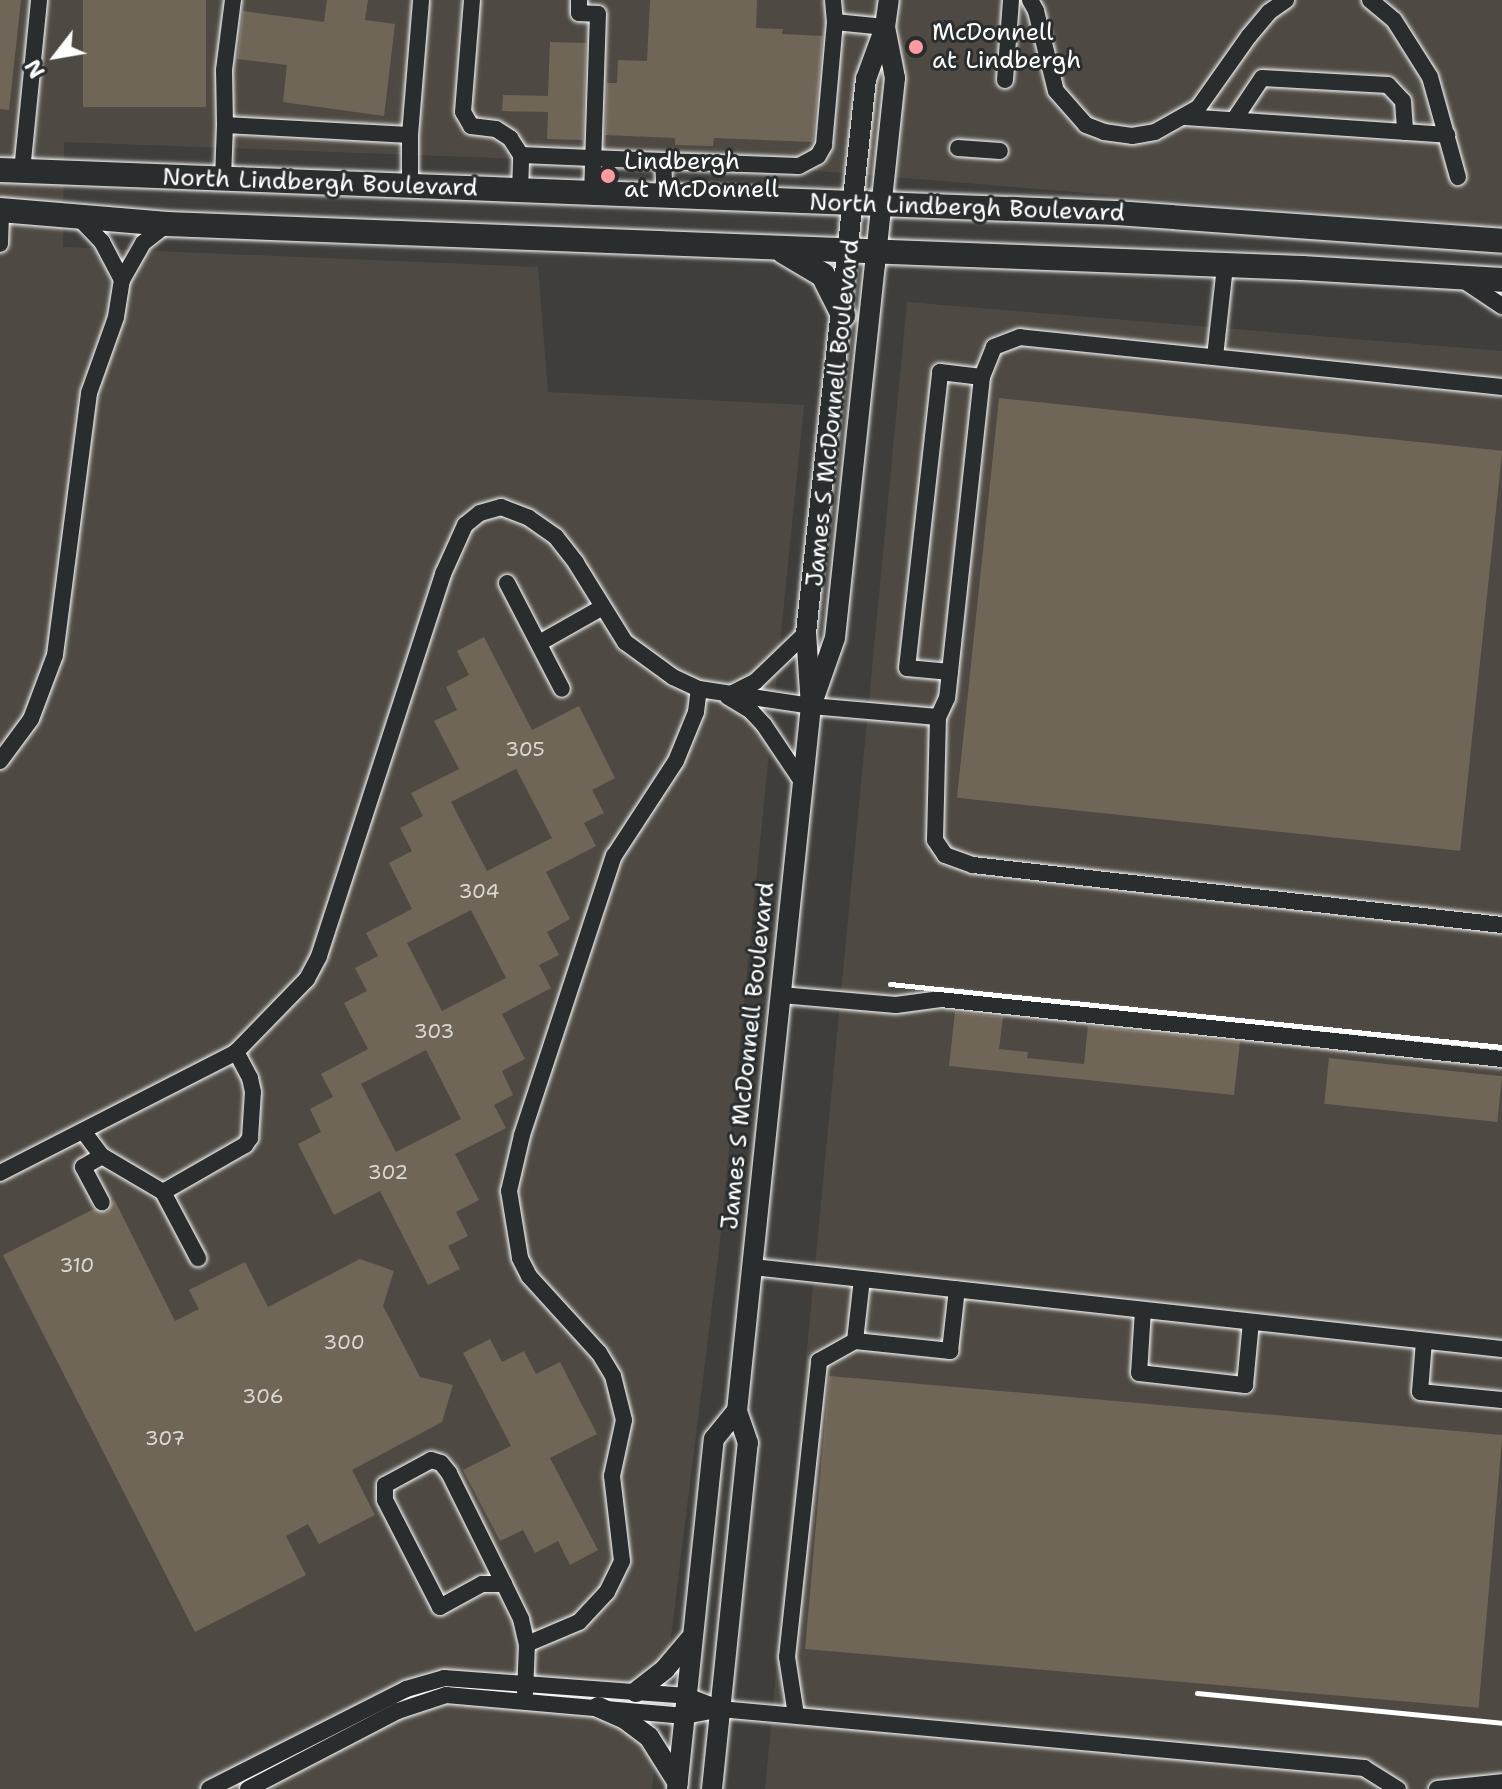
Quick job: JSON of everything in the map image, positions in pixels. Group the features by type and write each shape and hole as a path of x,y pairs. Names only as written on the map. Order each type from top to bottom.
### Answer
{"highway":[{"name":"North Lindbergh Boulevard","path":"11,170 1129,214 1502,241"},
{"name":"North Lindbergh Boulevard","path":"1,210 167,224 1502,280"},
{"path":"774,248 823,275 843,315"}],"main road":[{"name":"James S McDonnell Boulevard","path":"712,1789 748,1443 737,1411 811,706 806,633 843,315 866,79 885,27 889,0"},
{"name":"James S McDonnell Boulevard","path":"811,706 835,638 895,78 885,27"},
{"path":"678,1786 714,1439 737,1411"},
{"path":"636,1692 678,1656 694,1634"},
{"path":"598,1707 649,1737 678,1786"}],"lane":[{"path":"11,170 39,0"},
{"path":"223,179 224,70 233,0"},
{"path":"410,186 410,135 421,0"},
{"path":"472,0 463,112 471,126 496,129 510,138 521,155 520,191"},
{"path":"521,155 799,166 818,156 824,145 835,22 833,0"},
{"path":"1005,80 1011,0"},
{"path":"1030,0 1036,11 1056,91 1086,125 1104,132 1132,136 1155,132 1198,108 1269,12 1286,0"},
{"path":"1370,0 1394,20 1430,77 1458,177"},
{"path":"579,6 598,14 592,194"},
{"path":"835,22 885,27"},
{"path":"1234,120 1262,78 1388,85 1403,101 1405,132"},
{"path":"1185,117 1447,135"},
{"path":"225,125 410,135"},
{"path":"958,148 1000,151"},
{"path":"663,161 665,196"},
{"path":"0,244 1,210"},
{"path":"78,217 102,242 122,280"},
{"path":"0,761 36,709 55,655 89,393 116,317 122,280 143,243 167,224"},
{"path":"1215,357 1225,266"},
{"path":"1458,277 1502,306"},
{"path":"1502,387 1020,337 994,347 982,377 947,698 938,717 935,840 945,855 973,865 1502,925"},
{"path":"950,672 907,668 940,372 982,377"},
{"path":"0,1173 236,1052 297,993 319,956 443,574 465,525 480,513 501,507 529,518 556,537 625,642 640,655 699,689 726,696 770,698 811,706 938,717"},
{"path":"507,583 541,642 562,689"},
{"path":"541,642 601,608"},
{"path":"726,696 755,682 806,633"},
{"path":"527,1644 579,1622 607,1592 622,1561 612,1476 624,1420 613,1376 599,1353 529,1276 520,1258 513,1231 511,1181 614,856 676,761 696,712 699,689"},
{"path":"726,696 751,711 764,725 803,783"},
{"path":"781,995 896,1005 941,999 1502,1059"},
{"path":"163,1192 245,1145 250,1138 253,1092 250,1078 236,1052"},
{"path":"83,1131 102,1156 163,1192 198,1258"},
{"path":"102,1156 83,1167 102,1202"},
{"path":"753,1267 1502,1349"},
{"path":"855,1341 862,1279"},
{"path":"796,1715 787,1657 819,1361 855,1341 950,1351 957,1289"},
{"path":"1143,1310 1139,1373 1245,1385 1251,1322"},
{"path":"1424,1341 1420,1392 1502,1400"},
{"path":"504,1584 482,1584 440,1607 385,1500 385,1485 423,1462 441,1463 504,1584 521,1619 527,1644 525,1691"},
{"path":"248,1789 421,1683 444,1678 598,1707 686,1706 1364,1768 1398,1789"},
{"path":"525,1691 636,1692 686,1706"},
{"path":"209,1789 265,1778"},
{"path":"1437,1789 1502,1782"}],"shaded area":[{"path":"0,0 1502,0 1502,227 794,169 64,142 63,247 538,267 548,392 804,405 719,1250 652,1789 0,1789"},
{"path":"907,302 1502,351 1502,1789 765,1789"}],"building":[{"path":"0,0 21,0 9,110 0,109"},
{"path":"83,0 206,0 206,107 83,107"},
{"path":"327,0 368,0 365,20 395,24 384,116 283,102 287,65 237,59 243,11 324,22"},
{"path":"650,0 757,0 756,28 783,29 782,34 823,36 813,142 714,138 713,146 675,145 675,138 605,135 607,83 617,83 618,60 647,61"},
{"path":"550,42 586,43 583,140 547,139 548,112 502,111 503,95 548,96"},
{"path":"999,398 1502,451 1460,851 957,798"},
{"path":"484,637 532,730 579,706 615,778 592,790 604,813 584,823 596,846 546,872 570,919 547,932 559,955 539,965 551,988 502,1014 525,1059 502,1071 513,1095 494,1105 506,1128 455,1154 479,1200 456,1212 468,1236 448,1246 460,1269 428,1285 380,1191 334,1215 298,1144 321,1132 310,1109 333,1097 321,1074 368,1049 344,1003 367,991 355,968 378,956 366,933 412,909 389,863 412,851 400,828 423,816 411,793 459,769 434,721 457,710 446,687 469,675 457,651","holes":["516,769 552,838 487,871 451,802","471,910 506,978 442,1011 407,943","426,1050 461,1119 396,1152 361,1084"]},
{"path":"955,1012 1003,1017 999,1049 1028,1052 1027,1058 1084,1064 1088,1026 1240,1042 1234,1095 949,1066"},
{"path":"1329,1058 1502,1076 1497,1122 1324,1104"},
{"path":"114,1199 175,1321 199,1309 189,1290 245,1262 268,1307 360,1259 394,1271 383,1306 420,1377 453,1385 442,1422 352,1470 375,1515 319,1544 308,1524 286,1536 306,1575 195,1632 3,1255 94,1209 107,1212"},
{"path":"490,1339 502,1362 524,1351 536,1374 560,1362 597,1434 550,1458 598,1550 570,1565 558,1541 535,1553 523,1530 500,1541 463,1470 511,1446 463,1353"},
{"path":"829,1376 1502,1435 1479,1708 805,1649"}],"railway":[{"path":"890,984 1502,1047"},
{"path":"1197,1693 1502,1723"}],"place":[{"name":"McDonnell at Lindbergh","path":"916,47"},
{"name":"Lindbergh at McDonnell","path":"608,176"}]}
